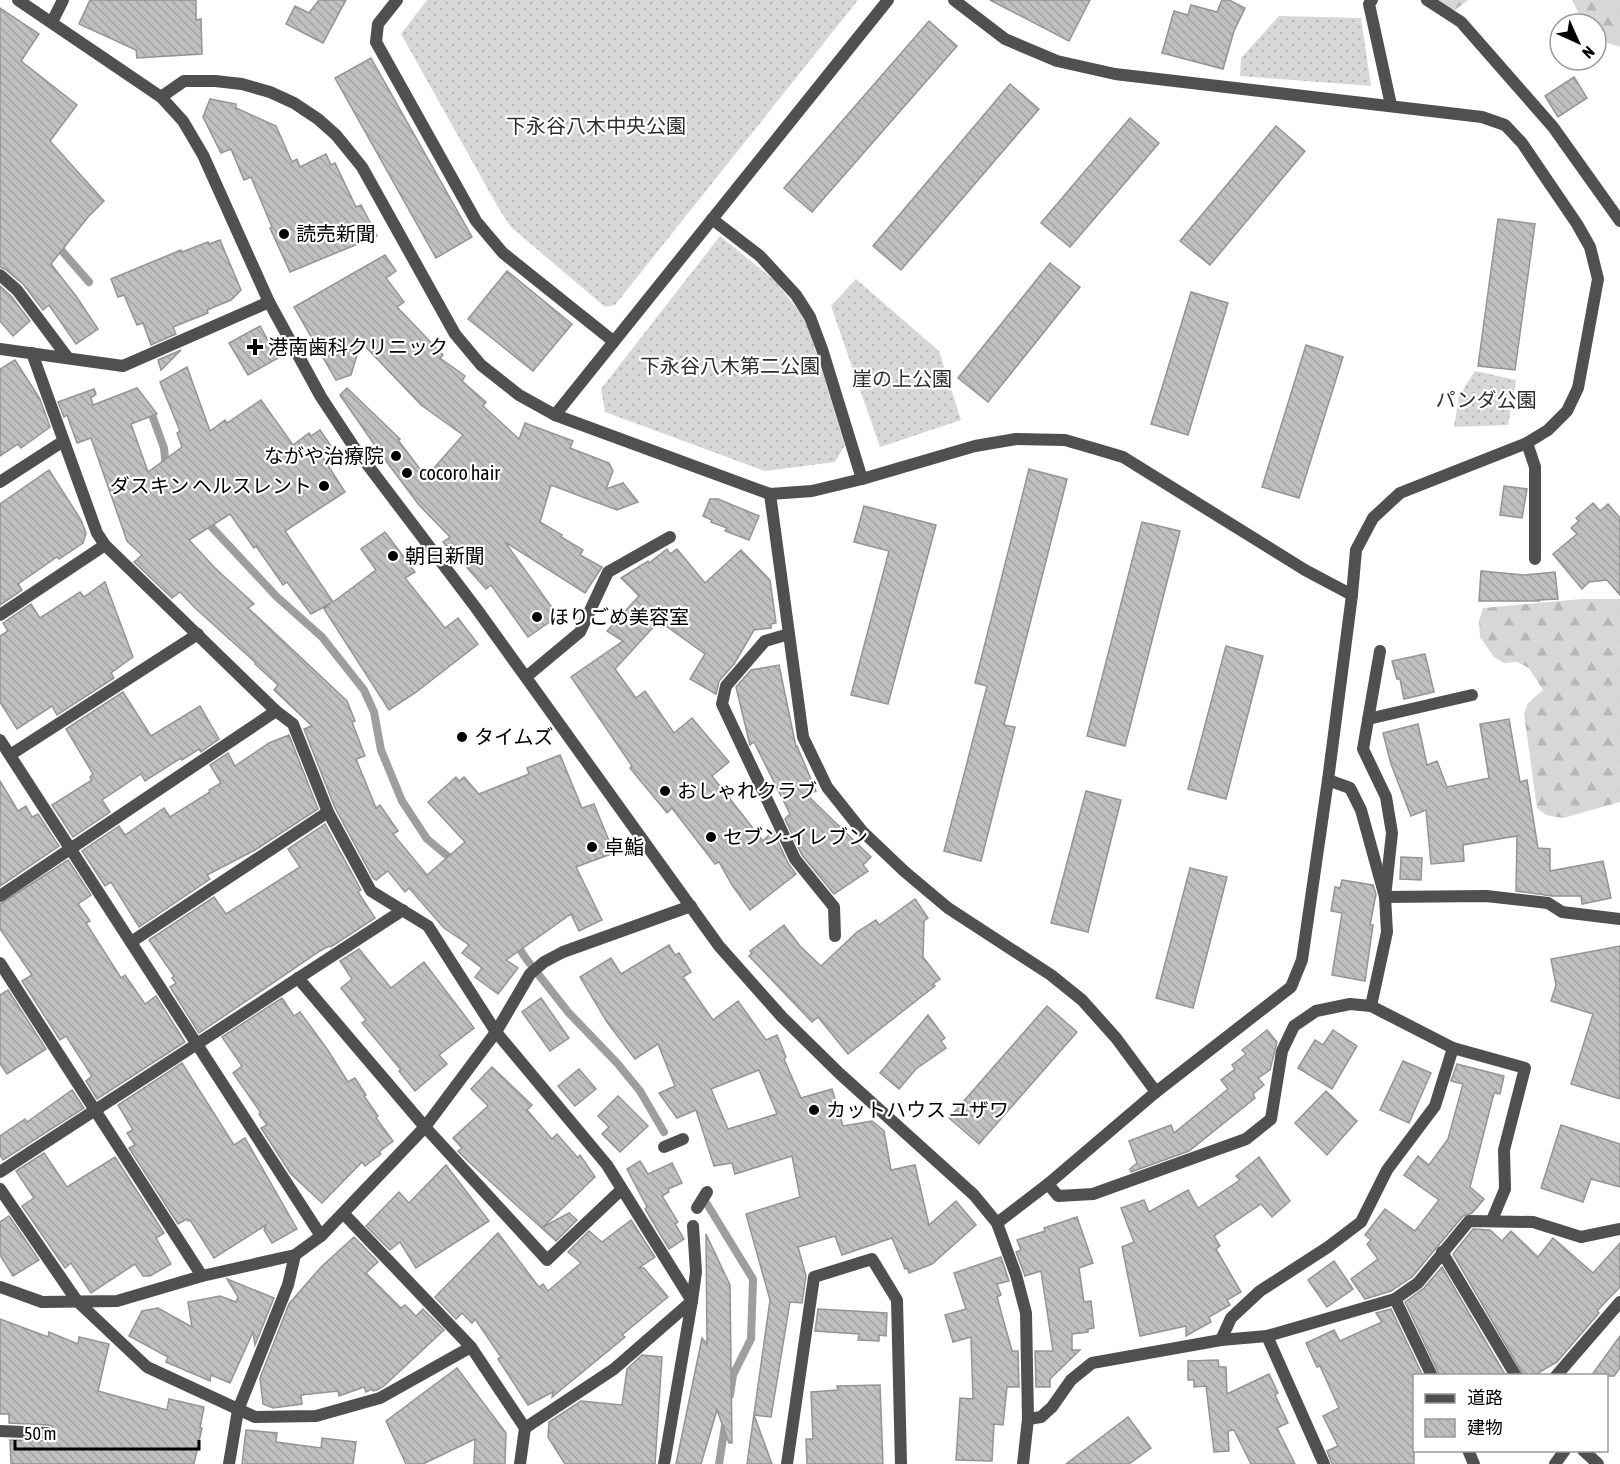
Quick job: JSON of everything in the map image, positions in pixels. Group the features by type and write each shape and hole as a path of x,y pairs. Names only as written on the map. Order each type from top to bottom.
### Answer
{"street":[{"path":"18,0 161,97 183,121 203,155 269,302 310,379 354,447 526,677 719,946 782,1017 839,1072 974,1194 997,1223 1016,1275 1026,1313 1028,1419 1023,1464"},
{"path":"52,22 63,0"},
{"path":"397,0 378,24 376,42 476,221 503,253 614,341"},
{"path":"555,415 888,0"},
{"path":"954,0 1005,39 1058,61 1115,74 1391,105 1482,117 1505,125 1522,143 1577,224 1590,247 1598,279 1578,388 1567,411 1548,430 1527,443 1400,494 1373,518 1356,550 1328,780 1302,960 1291,987 1156,1092 1048,1184 997,1223"},
{"path":"1372,0 1369,4 1391,105"},
{"path":"1426,0 1461,22 1553,127 1620,221"},
{"path":"161,97 184,81 242,84 270,92 294,103 318,119 336,135 362,167 450,325 468,351 481,365 519,395 555,415 770,494 812,490 862,479 975,446 1016,439 1065,440 1123,457 1305,570 1352,595"},
{"path":"712,219 760,256 796,295 810,317 862,479"},
{"path":"0,275 17,290 68,358"},
{"path":"0,349 123,366 269,302"},
{"path":"32,353 62,442 97,533 105,545 276,711 293,724 328,813 371,891 428,926 496,1032 607,1165 692,1301"},
{"path":"0,482 62,442"},
{"path":"1527,443 1535,467 1534,559"},
{"path":"770,494 803,737 827,787 862,831 904,872 948,908 1051,975 1083,1000 1116,1038 1156,1092"},
{"path":"526,677 580,632 609,572 670,537"},
{"path":"0,615 105,545"},
{"path":"10,755 198,634"},
{"path":"789,634 765,641 726,686 722,704 795,859 834,907 835,936"},
{"path":"1371,1006 1387,932 1385,897 1392,833 1386,797 1363,748 1380,651"},
{"path":"1368,719 1472,694"},
{"path":"0,896 276,711"},
{"path":"0,740 321,1236"},
{"path":"1328,780 1350,788 1361,810 1385,897"},
{"path":"130,942 328,813"},
{"path":"1385,897 1486,896 1548,903 1562,912 1620,919"},
{"path":"0,1287 42,1302 117,1301 202,1276 295,1255 321,1236 425,1127 496,1032 530,974 544,962 563,952 692,906"},
{"path":"0,1172 403,910"},
{"path":"0,963 202,1276"},
{"path":"298,978 425,1127 547,1260 621,1190"},
{"path":"1048,1184 1058,1196 1093,1194 1246,1139 1271,1119 1282,1052 1294,1026 1316,1011 1350,1004 1371,1006 1453,1048 1525,1068 1504,1150 1505,1189 1492,1220"},
{"path":"1221,1340 1231,1318 1260,1291 1328,1247 1361,1222 1387,1170 1435,1107 1453,1048"},
{"path":"664,1147 683,1138"},
{"path":"0,1189 77,1301 147,1366 255,1417 316,1416 380,1398 471,1347"},
{"path":"697,1208 707,1192"},
{"path":"343,1213 471,1347 525,1428 520,1464"},
{"path":"1028,1419 1041,1418 1052,1407 1071,1380 1092,1363 1221,1340 1267,1336 1395,1299 1418,1283 1470,1221 1533,1222 1581,1237 1620,1229"},
{"path":"664,1464 696,1272 693,1226"},
{"path":"1442,1252 1515,1374"},
{"path":"229,1464 238,1410 288,1286 295,1255"},
{"path":"787,1464 814,1277 872,1259 897,1300 901,1464"},
{"path":"1395,1299 1431,1374"},
{"path":"525,1428 614,1369 692,1301"},
{"path":"1558,1374 1620,1302"},
{"path":"1267,1336 1324,1464"},
{"path":"0,1431 47,1433"},
{"path":"1585,1452 1598,1464"}],"green space":[{"name":"下永谷八木中央公園","path":"427,0 858,0 615,305 605,307 511,227 499,209 401,34"},
{"path":"1437,0 1468,0 1450,14"},
{"path":"1572,0 1620,0 1620,47 1608,43 1608,12 1578,12"},
{"path":"1279,16 1361,18 1371,86 1240,76 1241,58"},
{"name":"下永谷八木第二公園","path":"720,236 774,280 806,320 845,445 835,462 765,471 605,412 601,389"},
{"name":"崖の上公園","path":"856,279 939,351 961,420 880,447 831,306"},
{"name":"パンダ公園","path":"1475,371 1516,380 1508,425 1454,427 1459,396"},
{"path":"1582,599 1620,599 1620,802 1563,818 1546,815 1537,808 1524,714 1528,703 1543,690 1529,668 1517,662 1504,663 1494,657 1480,637 1479,621 1483,608"}],"building":[{"path":"90,0 196,0 196,20 201,19 202,54 137,58 136,50 79,24"},
{"path":"319,0 346,0 323,43 286,24 295,6 309,13"},
{"path":"990,0 1090,0 1069,41"},
{"path":"1222,0 1229,0 1245,8 1234,31 1223,69 1162,53 1174,11 1188,15 1191,5 1217,12"},
{"path":"0,8 39,34 21,61 77,105 50,141 104,201 88,217 51,264 98,329 76,344 49,305 43,310 23,284 0,267"},
{"path":"929,21 957,46 812,212 784,188"},
{"path":"371,58 472,237 436,258 335,78"},
{"path":"1574,77 1587,98 1558,117 1545,96"},
{"path":"1010,84 1039,109 901,270 873,246"},
{"path":"210,99 236,104 236,108 276,126 292,162 297,159 300,167 326,154 331,165 335,163 356,207 361,205 377,236 290,272 251,177 244,180 231,149 221,153 203,117"},
{"path":"1130,118 1159,143 1070,247 1041,223"},
{"path":"1276,126 1305,151 1210,265 1180,241"},
{"path":"1498,219 1535,224 1515,370 1478,366"},
{"path":"220,240 241,290 231,300 207,310 208,313 173,327 176,334 151,345 143,323 137,325 124,295 118,297 111,279 181,250 182,252"},
{"path":"385,255 396,271 386,278 404,302 397,307 443,355 440,358 465,376 462,381 486,402 483,406 519,439 525,423 573,441 570,448 609,463 613,471 606,489 623,483 638,502 617,510 551,485 540,522 583,550 580,555 602,567 585,593 505,542 558,616 528,637 491,585 486,589 443,542 450,537 419,505 340,395 347,388 400,439 398,440 426,477 463,435 421,405 361,342 351,375 336,380 294,307"},
{"path":"1050,263 1080,287 988,402 958,378"},
{"path":"507,271 572,324 533,371 468,319"},
{"path":"0,286 11,296 30,321 13,336 0,321"},
{"path":"1191,292 1228,303 1188,435 1151,424"},
{"path":"260,326 278,358 248,375 229,343"},
{"path":"1306,345 1343,357 1299,498 1262,487"},
{"path":"181,350 161,370 158,360"},
{"path":"15,360 40,399 50,427 21,448 18,444 0,456 0,369"},
{"path":"187,367 210,431 225,420 227,423 261,400 293,445 309,433 311,436 320,430 331,446 320,453 345,492 285,531 333,602 376,570 361,549 385,532 415,572 405,578 445,628 458,618 478,644 415,693 389,710 324,609 331,603 311,614 287,582 283,585 230,514 189,540 254,604 248,608 347,701 365,756 356,759 376,808 380,805 398,831 393,834 427,875 465,842 428,802 456,777 459,781 464,777 479,794 529,774 527,768 560,755 582,808 594,804 614,853 576,867 602,920 579,931 571,914 506,960 518,968 498,994 475,977 482,968 462,953 469,945 444,928 409,888 405,892 388,871 376,880 373,878 335,808 304,729 312,726 274,690 278,685 180,592 172,598 134,562 142,555 127,541 91,438 77,443 67,415 64,417 58,402 94,389 96,394 91,398 93,405 137,388 157,414 131,424 148,472 182,447 177,433 180,431 160,382"},
{"path":"1029,469 1067,479 1004,725 1015,727 981,861 944,851 987,686 975,683"},
{"path":"49,470 81,520 86,533 83,543 59,559 57,557 18,584 22,590 0,605 0,504"},
{"path":"1504,486 1527,489 1522,518 1500,515"},
{"path":"710,499 718,499 759,516 749,540 725,531 727,528 703,516"},
{"path":"1593,503 1600,511 1608,504 1620,518 1620,595 1607,580 1589,582 1582,589 1553,554 1577,534 1571,528 1579,521 1576,518"},
{"path":"864,506 936,525 888,704 851,695 889,551 854,542"},
{"path":"1142,522 1180,531 1125,746 1087,736"},
{"path":"667,549 670,554 677,549 705,583 741,550 770,580 776,623 771,624 771,628 754,630 734,664 719,681 716,694 690,679 705,654 659,621 615,669 636,698 645,691 674,733 692,718 729,762 712,776 763,841 773,831 788,863 796,874 750,910 719,862 715,864 672,808 667,813 630,768 632,766 571,677 623,641 607,631 639,596 621,578 648,561 649,563"},
{"path":"1481,571 1524,575 1555,572 1558,599 1479,601"},
{"path":"105,582 133,657 111,673 114,678 57,715 52,706 17,729 0,702 0,636 8,631 3,623 31,604 40,618 80,592 84,597"},
{"path":"1226,646 1263,656 1226,799 1188,789"},
{"path":"1425,654 1434,692 1404,699 1400,679 1397,679 1392,661"},
{"path":"779,665 796,747 816,791 807,795 871,857 863,865 868,871 834,894 802,855 785,819 790,814 754,742 750,745 736,687 751,670"},
{"path":"123,692 151,736 200,706 219,739 201,752 199,749 182,760 181,758 145,781 141,774 102,800 110,812 73,837 52,805 92,780 90,777 93,774 66,729"},
{"path":"1509,719 1520,782 1527,780 1538,848 1550,849 1550,871 1603,861 1611,898 1582,904 1581,896 1552,896 1516,891 1517,836 1463,845 1464,861 1431,864 1426,810 1411,816 1391,764 1383,733 1418,724 1427,765 1437,761 1447,787 1489,778 1480,724"},
{"path":"289,735 318,809 255,850 207,875 210,879 139,927 111,882 105,886 82,851 119,826 125,835 164,808 170,817 210,792 209,790 221,783 210,765 228,753 235,766 269,743"},
{"path":"0,781 18,811 26,806 32,817 38,814 59,846 0,886"},
{"path":"1086,791 1121,800 1088,932 1051,923"},
{"path":"325,824 361,890 358,892 375,918 331,947 320,951 199,1033 170,987 176,983 172,978 174,976 149,940 214,897 226,914 300,867 288,849"},
{"path":"1401,857 1422,858 1421,880 1400,879"},
{"path":"68,860 91,895 78,904 90,921 86,923 121,978 125,975 145,1004 156,996 185,1042 97,1099 86,1081 92,1076 66,1036 60,1040 22,981 32,975 0,929 0,904"},
{"path":"1190,868 1227,877 1193,1008 1156,998"},
{"path":"1342,880 1373,885 1376,894 1370,925 1373,925 1365,981 1332,975 1342,913 1331,911 1335,887 1340,888"},
{"path":"915,899 928,918 924,921 923,957 940,979 933,984 935,986 848,1054 818,1017 812,1022 749,956 752,953 750,951 784,925 800,946 821,966 857,932 876,920 879,925"},
{"path":"669,945 675,955 679,953 691,972 683,977 713,1020 738,1001 766,1040 777,1035 786,1057 784,1059 801,1098 832,1089 843,1126 872,1121 884,1131 891,1170 915,1165 929,1225 956,1201 976,1225 932,1264 909,1273 907,1268 905,1269 892,1238 842,1255 835,1236 798,1247 806,1276 802,1303 790,1302 771,1417 754,1415 772,1464 747,1464 770,1300 746,1214 800,1197 792,1156 735,1174 732,1163 714,1166 696,1110 677,1118 659,1093 675,1086 658,1044 635,1059 607,1022 580,977 611,958 621,974","holes":["759,1070 777,1114 728,1129 711,1089"]},
{"path":"1620,946 1620,1099 1571,1084 1593,1014 1551,1001 1556,985 1551,959"},
{"path":"359,949 391,988 424,962 474,1028 439,1055 447,1064 415,1091 399,1071 401,1070 362,1023 366,1020 341,988 352,979 340,961"},
{"path":"8,990 46,1049 7,1074 0,1064 0,995"},
{"path":"282,998 294,1016 300,1012 348,1082 355,1078 378,1116 376,1118 393,1141 365,1166 362,1162 322,1203 291,1174 261,1128 267,1125 259,1114 261,1113 233,1073 242,1066 222,1037"},
{"path":"541,998 569,1038 550,1051 522,1012"},
{"path":"1047,1006 1077,1032 979,1144 949,1118"},
{"path":"928,1015 945,1038 941,1041 946,1048 916,1069 899,1089 880,1073"},
{"path":"1267,1030 1277,1042 1270,1070 1258,1078 1264,1085 1253,1094 1255,1098 1189,1151 1131,1172 1130,1169 1137,1163 1129,1141 1171,1125 1174,1133 1228,1089 1221,1080 1235,1069 1232,1065 1246,1054 1242,1050"},
{"path":"1333,1030 1357,1046 1332,1089 1298,1068 1315,1040 1323,1045"},
{"path":"1403,1061 1431,1073 1409,1123 1380,1110"},
{"path":"182,1063 234,1145 245,1138 297,1229 272,1243 264,1230 266,1225 214,1258 190,1220 187,1219 178,1224 129,1148 135,1145 127,1133 133,1130 118,1105"},
{"path":"1457,1064 1504,1076 1500,1094 1494,1093 1470,1187 1484,1199 1472,1213 1463,1216 1412,1277 1391,1291 1365,1299 1351,1279 1378,1259 1367,1244 1371,1240 1365,1235 1385,1209 1415,1231 1439,1200 1404,1175 1418,1156 1429,1165 1448,1139 1463,1084 1451,1081"},
{"path":"492,1067 532,1105 527,1110 552,1139 557,1134 578,1158 580,1155 595,1177 543,1227 569,1213 577,1220 556,1241 458,1151 462,1148 453,1138 488,1106 471,1089"},
{"path":"579,1069 596,1089 575,1106 558,1086"},
{"path":"72,1090 84,1108 3,1160 0,1155 0,1136 25,1119 27,1122"},
{"path":"1326,1091 1357,1121 1327,1155 1295,1123"},
{"path":"618,1096 648,1126 620,1152 602,1134 609,1127 598,1116"},
{"path":"1561,1125 1620,1144 1620,1187 1591,1179 1583,1202 1541,1188"},
{"path":"44,1153 67,1187 115,1157 164,1233 156,1238 171,1264 150,1276 143,1276 135,1264 91,1293 71,1263 65,1268 22,1206 34,1198 16,1171"},
{"path":"1259,1157 1290,1201 1272,1217 1261,1204 1214,1236 1220,1246 1216,1249 1241,1292 1227,1300 1230,1305 1209,1317 1211,1322 1186,1336 1186,1326 1140,1336 1122,1247 1134,1242 1121,1208 1144,1200 1149,1212 1188,1190 1198,1208 1240,1180 1236,1176"},
{"path":"640,1161 648,1174 672,1163 682,1183 668,1189 669,1192 662,1196 678,1222 675,1224 684,1239 669,1249 645,1209 647,1207 627,1169"},
{"path":"446,1165 489,1221 416,1268 400,1242 390,1250 366,1226 399,1192 409,1203"},
{"path":"9,1216 39,1260 13,1276 0,1255 0,1222"},
{"path":"1077,1217 1093,1263 1079,1268 1084,1302 1091,1301 1094,1328 1088,1329 1088,1332 1072,1334 1072,1350 1080,1350 1050,1379 1050,1387 1036,1387 1035,1351 1053,1351 1041,1271 1025,1276 1016,1252 1021,1250 1017,1240"},
{"path":"631,1220 655,1257 639,1268 644,1268 668,1297 622,1335 625,1337 552,1397 553,1392 528,1405 498,1359 501,1357 475,1319 472,1323 462,1313 456,1319 435,1297 498,1233 539,1287 543,1284 548,1291 581,1263 568,1252 589,1231 602,1242"},
{"path":"1473,1229 1490,1230 1502,1241 1511,1231 1538,1257 1553,1238 1593,1273 1620,1243 1620,1287 1597,1311 1599,1313 1557,1362 1536,1374 1523,1374 1453,1254"},
{"path":"706,1234 730,1285 732,1443 729,1443 717,1410 701,1464 676,1464 702,1338 707,1344"},
{"path":"354,1237 378,1262 366,1273 401,1308 405,1305 416,1316 423,1309 444,1330 377,1390 372,1389 366,1392 364,1387 339,1396 338,1391 301,1395 302,1404 273,1408 263,1404 260,1378 289,1304 321,1267"},
{"path":"1001,1257 1009,1281 997,1284 1001,1295 997,1297 1012,1351 1018,1351 1019,1387 1007,1387 1003,1425 994,1424 992,1461 956,1460 960,1398 973,1399 971,1337 953,1342 945,1315 966,1309 954,1273"},
{"path":"1334,1261 1353,1289 1327,1307 1308,1280"},
{"path":"1442,1267 1505,1374 1439,1374 1405,1302 1424,1288"},
{"path":"227,1279 274,1298 255,1345 253,1332 230,1383 211,1375 210,1381 166,1362 168,1357 129,1336 142,1311 158,1308 192,1327 188,1302 220,1296 236,1302 238,1297"},
{"path":"818,1309 887,1313 886,1336 879,1335 879,1341 858,1340 859,1334 815,1331"},
{"path":"1391,1309 1422,1374 1413,1374 1414,1464 1332,1464 1327,1451 1338,1446 1323,1416 1339,1408 1320,1366 1317,1367 1306,1343 1334,1330 1340,1341 1382,1322 1376,1313"},
{"path":"0,1319 48,1337 49,1332 78,1344 79,1337 109,1344 98,1391 167,1410 169,1399 204,1407 194,1464 11,1464 10,1440 47,1441 54,1438 55,1433 52,1426 9,1423 9,1414 0,1414"},
{"path":"1620,1336 1620,1368 1614,1376 1592,1374"},
{"path":"642,1355 662,1357 655,1464 565,1464 548,1437 549,1422 581,1401 622,1405 627,1369"},
{"path":"1218,1360 1219,1367 1226,1367 1227,1394 1269,1374 1278,1393 1275,1395 1288,1423 1277,1428 1295,1464 1251,1464 1234,1430 1228,1431 1229,1451 1214,1452 1206,1386 1194,1387 1194,1380 1188,1380 1188,1361"},
{"path":"457,1368 506,1433 505,1464 474,1464 475,1439 423,1464 406,1464 386,1421"},
{"path":"880,1385 883,1464 807,1464 806,1439 813,1439 811,1392 838,1390 837,1386"},
{"path":"1128,1417 1151,1448 1129,1464 1066,1464"},
{"path":"246,1430 277,1433 276,1442 321,1448 322,1438 356,1442 353,1464 242,1464"}],"waterway":[{"path":"55,243 89,282"},
{"path":"152,415 164,448 166,468"},
{"path":"204,519 277,597 322,637 364,690 374,712 381,750 402,801 427,839 456,863"},
{"path":"515,942 568,1012 617,1063 640,1091 664,1132"},
{"path":"707,1204 753,1279 751,1339 733,1375 730,1395"},
{"path":"719,1464 726,1419"}],"place":[{"name":"読売新聞","path":"284,234"},
{"name":"港南歯科クリニック","path":"255,347"},
{"name":"ながや治療院","path":"396,456"},
{"name":"cocoro hair","path":"407,473"},
{"name":"ダスキン ヘルスレント","path":"324,486"},
{"name":"朝日新聞","path":"393,556"},
{"name":"ほりごめ美容室","path":"537,617"},
{"name":"タイムズ","path":"462,737"},
{"name":"おしゃれクラブ","path":"665,791"},
{"name":"セブン-イレブン","path":"711,837"},
{"name":"卓鮨","path":"592,847"},
{"name":"カットハウス ユザワ","path":"814,1110"}]}
